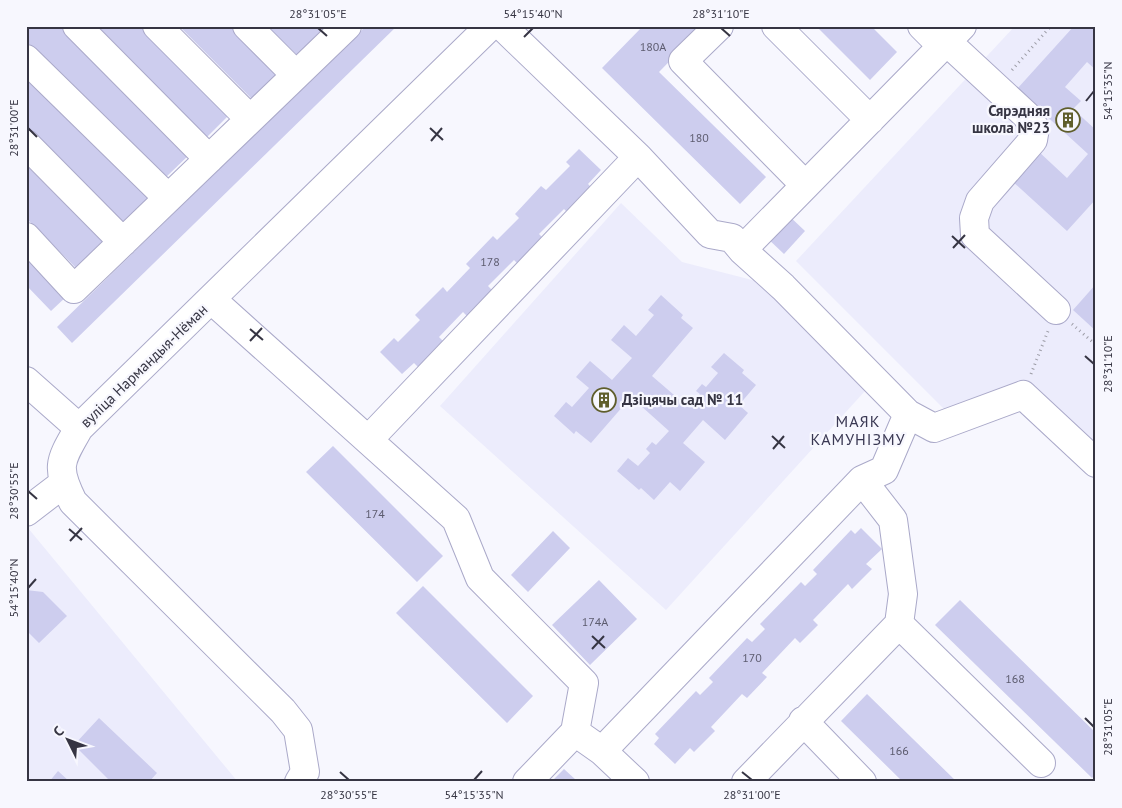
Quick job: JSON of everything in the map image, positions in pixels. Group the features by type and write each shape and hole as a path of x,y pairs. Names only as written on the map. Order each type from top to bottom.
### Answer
{"street":[{"path":"77,26 209,159"},
{"path":"157,26 250,119"},
{"path":"247,26 296,75"},
{"name":"вуліца Нармандыя-Нёман","path":"300,782 305,772 298,730 283,711 73,502 64,483 62,459 79,428 490,26"},
{"path":"502,26 638,156 710,234 732,238 908,414 934,428 1023,395 1096,463"},
{"path":"719,26 683,61 804,184"},
{"path":"776,26 870,120"},
{"path":"922,26 950,38 996,87 1026,115 1035,128 1033,140 980,201 974,218 976,235 1056,310"},
{"path":"26,237 74,289 296,75 340,28"},
{"path":"742,250 804,184 950,38"},
{"path":"26,59 168,198"},
{"path":"26,144 123,242"},
{"path":"369,439 638,156"},
{"path":"212,300 456,519 480,578 584,683 575,732 528,782"},
{"path":"26,381 79,428"},
{"path":"602,751 862,480 884,470 908,414"},
{"path":"746,782 803,721 900,624 903,594 893,520 862,480"},
{"path":"26,511 64,483"},
{"path":"900,624 1040,763"},
{"path":"803,721 862,782"},
{"path":"575,732 602,751 635,782"}],"path":[{"path":"996,87 1051,26"},
{"path":"1023,395 1056,310 1096,345"}],"shaded area":[{"path":"1015,26 1096,26 1096,452 1025,386 955,420 796,261"},
{"path":"621,203 682,262 760,282 865,391 666,610 440,406"},
{"path":"28,528 238,782 26,782 26,530"}],"building":[{"path":"26,26 63,26 190,154 164,179 26,41"},
{"path":"95,26 141,26 229,115 206,138"},
{"path":"179,26 234,26 284,77 257,104"},
{"path":"267,26 322,26 328,32 301,59"},
{"path":"366,26 397,26 72,343 57,327"},
{"path":"643,26 704,26 659,72 766,177 740,204 602,68"},
{"path":"816,26 871,26 897,52 870,80"},
{"name":"Сярэдняя школа №23","path":"1074,26 1091,26 1096,30 1096,70 1087,62 1065,87 1081,101 1073,109 1096,130 1096,199 1067,231 1011,180 1038,151 1067,178 1088,154 1017,89"},
{"path":"26,73 153,200 123,229 26,131"},
{"path":"579,149 601,170 588,184 593,189 569,214 564,209 539,234 544,239 519,265 514,260 488,286 493,291 468,317 463,312 439,337 443,341 418,367 414,363 402,374 380,352 394,338 398,342 420,320 415,315 443,287 447,292 470,268 466,264 493,236 497,240 519,218 515,214 541,186 546,190 570,166 566,162"},
{"path":"26,165 105,244 79,271 26,218"},
{"path":"786,213 805,231 784,254 765,236"},
{"path":"26,251 68,295 51,311 26,285"},
{"path":"1096,284 1096,331 1073,310"},
{"name":"Дзіцячы сад № 11","path":"661,295 683,315 681,318 693,328 652,376 688,407 700,394 696,391 702,384 706,387 718,373 711,367 724,353 744,370 742,373 756,385 739,405 748,413 725,440 703,420 683,443 705,462 680,491 670,482 654,500 617,471 628,458 638,466 650,453 646,449 652,442 656,445 669,431 631,397 591,443 576,431 574,434 554,416 566,402 572,407 589,388 576,377 590,361 612,380 632,358 611,340 624,325 636,336 654,315 648,310"},
{"path":"333,446 443,556 417,582 306,472"},
{"path":"861,528 882,549 866,564 872,569 852,589 848,584 813,620 818,625 800,643 795,638 762,673 767,677 747,698 742,694 711,727 715,731 694,752 690,748 675,764 654,744 659,738 655,734 696,691 700,695 713,682 709,678 747,638 752,642 765,629 760,624 801,582 805,586 817,574 813,570 851,530 855,534"},
{"path":"553,531 570,548 528,592 511,575"},
{"path":"599,580 637,619 590,665 552,625"},
{"path":"423,586 533,696 507,723 396,613"},
{"path":"26,590 43,592 67,616 39,643 26,630"},
{"path":"960,600 1096,733 1096,774 1092,778 935,625"},
{"path":"867,694 957,782 903,782 841,721"},
{"path":"99,718 157,773 149,782 111,782 74,745"},
{"path":"564,769 576,780 551,782"},
{"path":"58,771 70,782 49,782"}],"place":[{"name":"Сярэдняя школа №23","path":"1068,120"},
{"name":"Дзіцячы сад № 11","path":"604,400"}],"district":[{"name":"МАЯК КАМУНІЗМУ","path":"858,430"}]}
